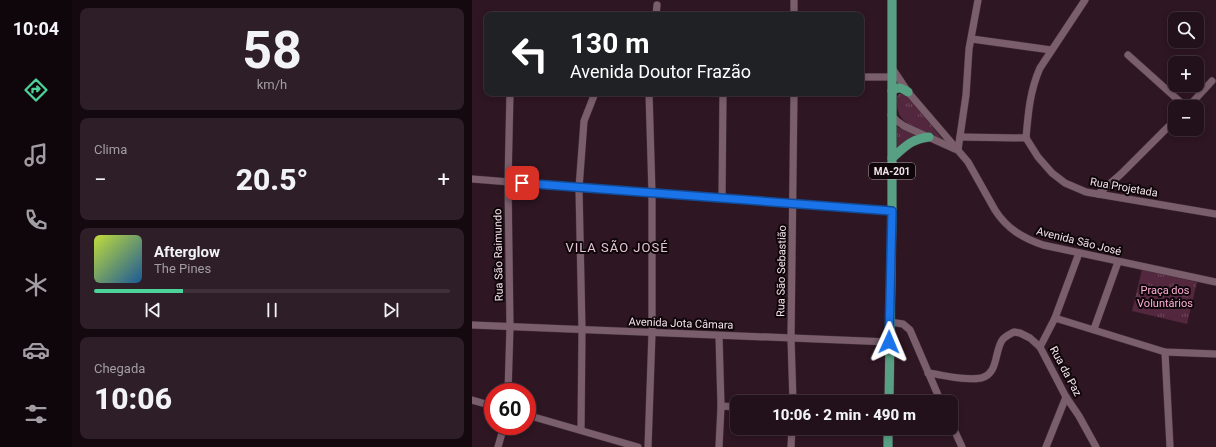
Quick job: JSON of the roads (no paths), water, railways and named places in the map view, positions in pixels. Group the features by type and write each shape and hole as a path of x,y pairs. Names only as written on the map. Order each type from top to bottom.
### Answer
{"main road":[{"name":"MA-201","path":"889,395 892,211 892,0"},
{"path":"892,91 900,88 908,92"},
{"path":"892,158 912,141 919,138 929,137"},
{"path":"888,435 888,447"}],"street":[{"path":"794,0 794,12"},
{"path":"958,150 966,95 970,49 978,0"},
{"path":"960,137 1026,138 1031,98 1036,77 1040,68 1085,0"},
{"path":"656,12 657,5"},
{"path":"972,39 1052,50"},
{"path":"1128,55 1179,100"},
{"name":"Avenida São José","path":"891,67 908,92 972,168 997,214 1012,230 1031,241 1118,262 1216,282"},
{"path":"864,77 891,77"},
{"path":"1194,100 1212,81"},
{"name":"Rua São Raimundo","path":"508,383 510,327 508,182 510,96"},
{"path":"581,430 582,330 579,188 584,121 593,96"},
{"path":"648,447 652,333 652,193 649,96"},
{"path":"722,198 723,96"},
{"name":"Rua São Sebastião","path":"793,395 791,338 794,96"},
{"name":"Avenida São José","path":"891,114 900,124 958,150"},
{"path":"1098,194 1121,174 1168,127"},
{"name":"Rua Projetada","path":"1026,138 1038,157 1052,173 1065,183 1086,192 1216,214"},
{"path":"472,179 892,211"},
{"path":"1040,347 1055,318 1079,253"},
{"path":"1094,329 1118,262"},
{"path":"1055,318 1165,352 1216,354"},
{"path":"890,322 903,324 910,330 938,395"},
{"name":"Avenida Jota Câmara","path":"472,325 889,342"},
{"name":"Rua da Paz","path":"928,372 964,378 982,378 988,375 993,369 1002,340 1014,332 1020,333 1030,338 1040,347 1066,397 1079,416 1096,447"},
{"path":"719,336 721,406 719,447"},
{"path":"1165,352 1170,447"},
{"path":"1046,447 1066,397"},
{"path":"472,400 484,403"},
{"path":"721,406 730,407"},
{"path":"536,418 581,430 613,443 638,447"},
{"path":"498,447 501,435"},
{"path":"790,447 791,435"},
{"path":"956,435 962,447"}],"district":[{"name":"VILA SÃO JOSÉ","path":"617,247"}],"park label":[{"name":"Praça dos Voluntários","path":"1165,296"}]}
